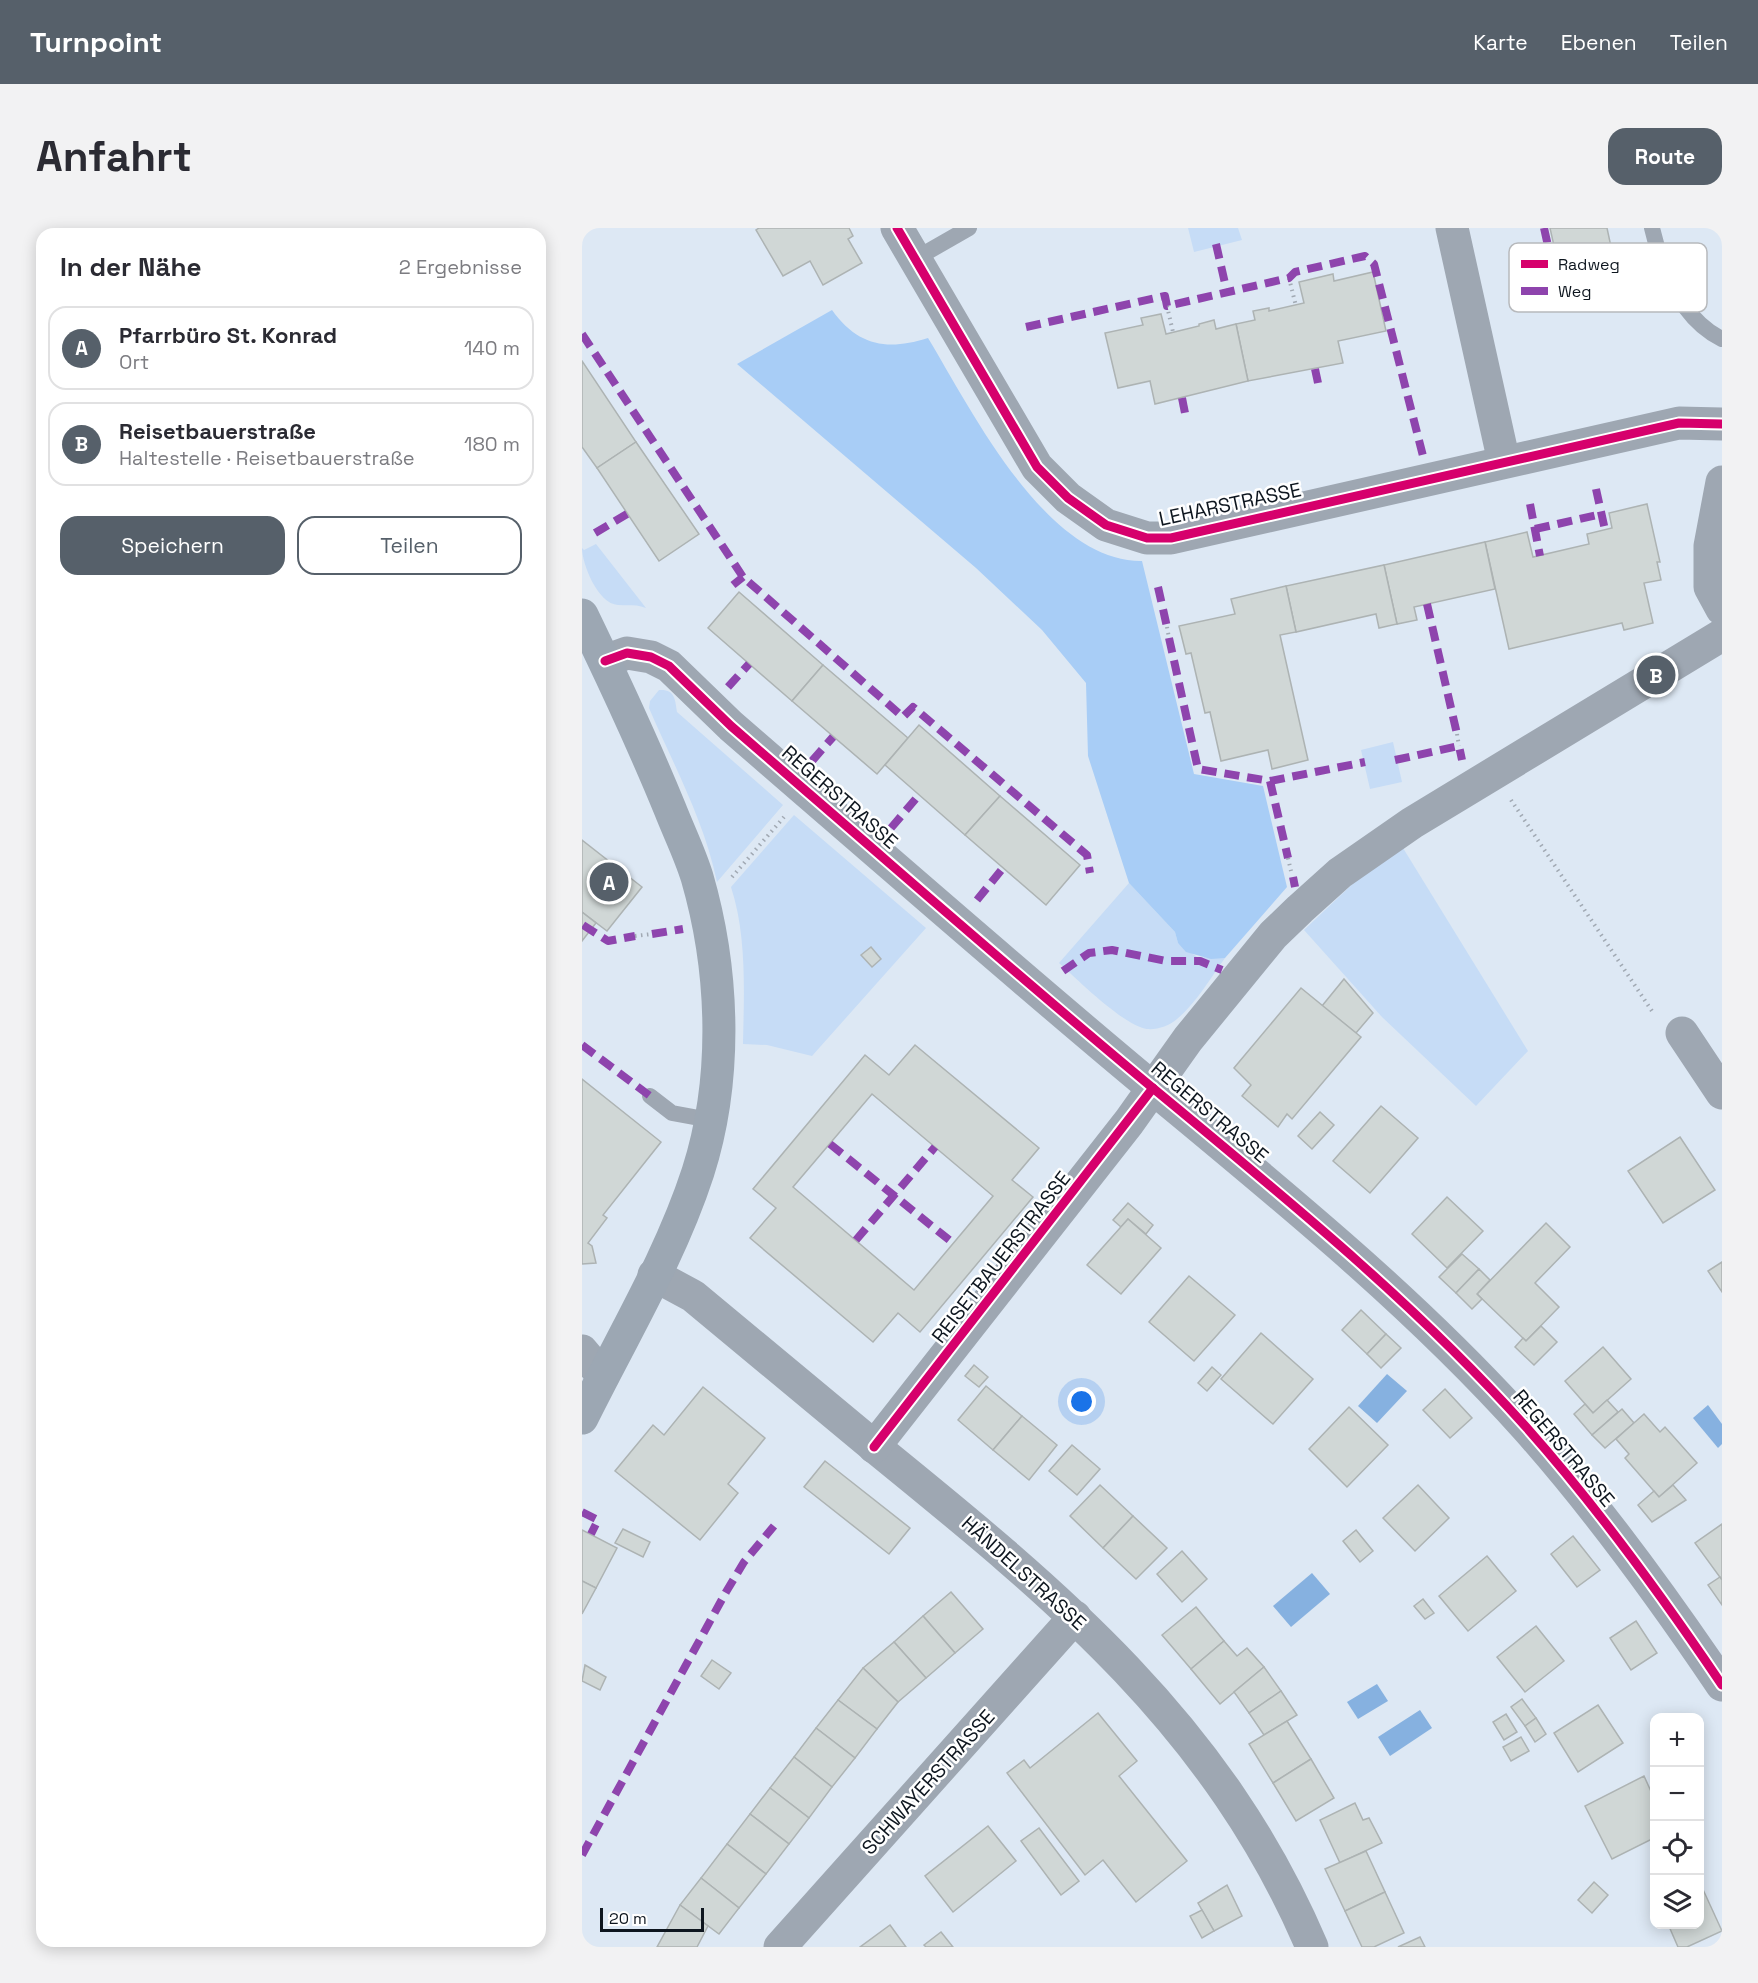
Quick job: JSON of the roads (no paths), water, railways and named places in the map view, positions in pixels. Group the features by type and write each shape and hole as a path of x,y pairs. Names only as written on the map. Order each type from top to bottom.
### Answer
{"street":[{"name":"LEHARSTRASSE","path":"897,228 1037,467 1089,514 1130,534 1147,538 1171,538 1679,423 1722,424"},
{"path":"1452,228 1504,462"},
{"path":"1722,482 1710,546 1710,587 1722,609"},
{"path":"582,615 649,759 696,876 716,979 719,1031 710,1120 698,1170 685,1207 654,1275 582,1418"},
{"name":"REISETBAUERSTRASSE","path":"874,1447 1154,1088 1188,1039 1273,935 1340,873 1469,786 1722,635"},
{"name":"REGERSTRASSE","path":"605,661 627,653 651,657 669,666 731,726 806,791 1302,1213 1463,1360 1528,1430 1604,1522 1722,1685"},
{"path":"1670,1027 1722,1093"},
{"name":"HÄNDELSTRASSE","path":"654,1275 693,1296 1002,1550 1075,1617 1162,1706 1207,1763 1258,1838 1296,1909 1312,1947"},
{"path":"582,1350 603,1376"},
{"name":"SCHWAYERSTRASSE","path":"780,1947 1075,1617"}],"lane":[{"path":"915,259 969,228"},
{"path":"1652,228 1656,243"},
{"path":"1691,312 1702,326 1722,339"},
{"path":"650,1096 672,1113 710,1120"}],"place":[{"name":"Reisetbauerstraße","path":"1656,675"},
{"name":"Pfarrbüro St. Konrad","path":"609,882"}]}
